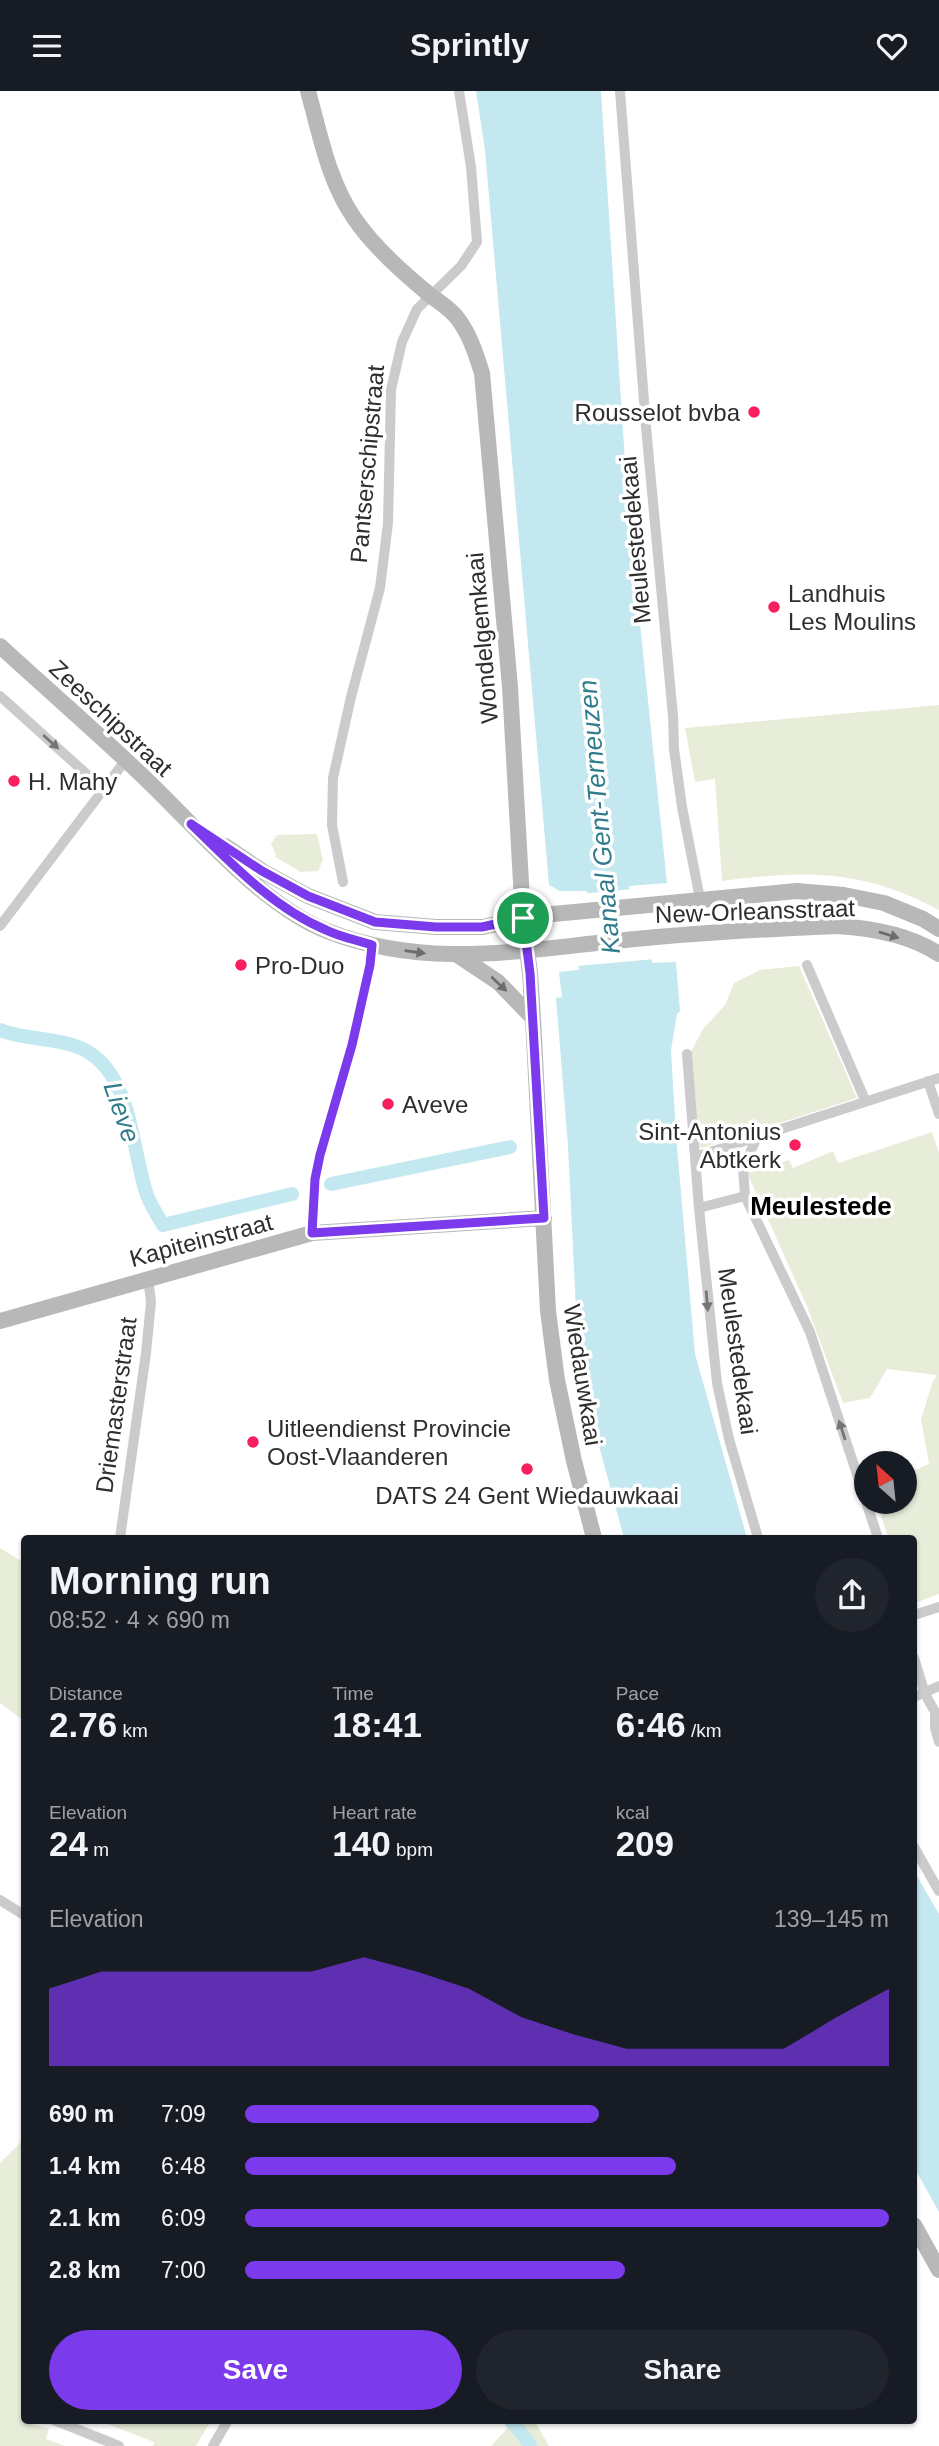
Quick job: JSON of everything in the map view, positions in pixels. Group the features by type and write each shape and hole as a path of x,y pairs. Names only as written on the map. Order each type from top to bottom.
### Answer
{"main road":[{"path":"308,91 331,174 354,218 371,239 430,295"},
{"name":"Wondelgemkaai","path":"430,295 447,306 458,319 471,343 482,373 510,687 544,1218"},
{"name":"Zeeschipstraat","path":"0,646 232,864 290,910 325,930 372,945 418,954 459,955 526,950"},
{"name":"Zeeschipstraat","path":"191,824 262,871 308,896 375,922 436,927 482,927 523,918"},
{"name":"New-Orleansstraat","path":"523,918 797,891 844,895 884,903 923,919 939,929"},
{"name":"New-Orleansstraat","path":"526,950 678,935 773,929 860,928 885,933 939,954"},
{"path":"459,955 498,982 533,1018"},
{"name":"Kapiteinstraat","path":"0,1321 312,1233 544,1218"},
{"name":"Wiedauwkaai","path":"544,1218 548,1311 557,1380 593,1535"},
{"path":"917,2230 939,2270"}],"street":[{"path":"430,295 461,266 477,242 471,167 459,91"},
{"name":"Meulestedekaai","path":"620,91 674,749 700,899"},
{"name":"Pantserschipstraat","path":"343,883 332,825 333,778 380,588 389,510 391,390 402,342 418,309 430,295"},
{"path":"0,696 102,788"},
{"path":"0,926 125,761"},
{"path":"312,1233 315,1179 352,1045 372,945"},
{"path":"807,965 865,1101"},
{"path":"687,1054 695,1157 934,1079 939,1114"},
{"path":"754,1138 743,1168 746,1196 810,1332 877,1535"},
{"name":"Meulestedekaai","path":"695,1157 717,1383 729,1439 757,1535"},
{"path":"699,1208 746,1196"},
{"name":"Driemasterstraat","path":"120,1535 146,1353 151,1302 148,1278"},
{"path":"917,1614 939,1607"},
{"path":"939,1686 919,1696 937,1717 935,1728 939,1742"},
{"path":"917,1852 939,1891"},
{"path":"0,1900 21,1913"},
{"path":"213,2446 226,2424"},
{"path":"82,2426 119,2446"}],"green space":[{"path":"939,705 939,910 884,887 833,876 781,875 722,881 715,779 695,782 685,728"},
{"path":"317,834 323,860 318,871 301,872 275,857 271,844 277,835"},
{"path":"799,966 857,1098 702,1148 698,1145 689,1055 703,1029 725,1005 734,983 760,970"},
{"path":"932,1132 939,1153 939,1594 917,1602 917,1535 887,1535 881,1514 917,1514 917,1469 929,1464 921,1419 937,1375 887,1369 870,1398 843,1403 806,1304 747,1173 789,1160 793,1168 833,1151 838,1163"},
{"path":"0,1548 21,1561 21,1719 0,1703"},
{"path":"21,2142 21,2424 49,2429 46,2439 65,2446 0,2446 0,2163"},
{"path":"107,2424 209,2424 196,2446 153,2446 154,2442"},
{"path":"511,2424 536,2424 549,2446 491,2446"}],"water":[{"name":"Kanaal Gent-Terneuzen","path":"476,91 601,91 628,508 667,883 629,886 634,955 651,954 652,963 676,962 680,1011 677,1014 671,1050 695,1354 746,1535 623,1535 579,1372 568,1146 556,998 562,997 559,972 579,970 578,961 592,959 587,891 560,891 549,885 485,150"},
{"path":"917,1876 939,1914 939,2212 917,2172"}],"pier":[{"path":"632,889 638,952 653,951 655,959 577,966 576,958 589,956 584,894 580,894"}],"waterway":[{"name":"Lieve","path":"0,1030 78,1047 96,1057 109,1071 126,1109 147,1196 163,1225 292,1194"},
{"path":"331,1184 510,1147"},
{"name":"Lieve","path":"514,2424 530,2446"}],"place":[{"name":"Rousselot bvba","path":"754,412"},
{"name":"Landhuis Les Moulins","path":"774,607"},
{"name":"H. Mahy","path":"14,781"},
{"name":"Pro-Duo","path":"241,965"},
{"name":"Aveve","path":"388,1104"},
{"name":"Sint-Antonius Abtkerk","path":"795,1145"},
{"name":"Uitleendienst Provincie Oost-Vlaanderen","path":"253,1442"},
{"name":"DATS 24 Gent Wiedauwkaai","path":"527,1469"}],"district":[{"name":"Meulestede","path":"821,1206"}],"route":[{"path":"191,824 262,871 308,896 375,922 436,927 482,927 523,918 530,973 544,1218 312,1233 315,1179 320,1155 352,1045 372,945 325,930 290,910 232,864 191,824"}]}
